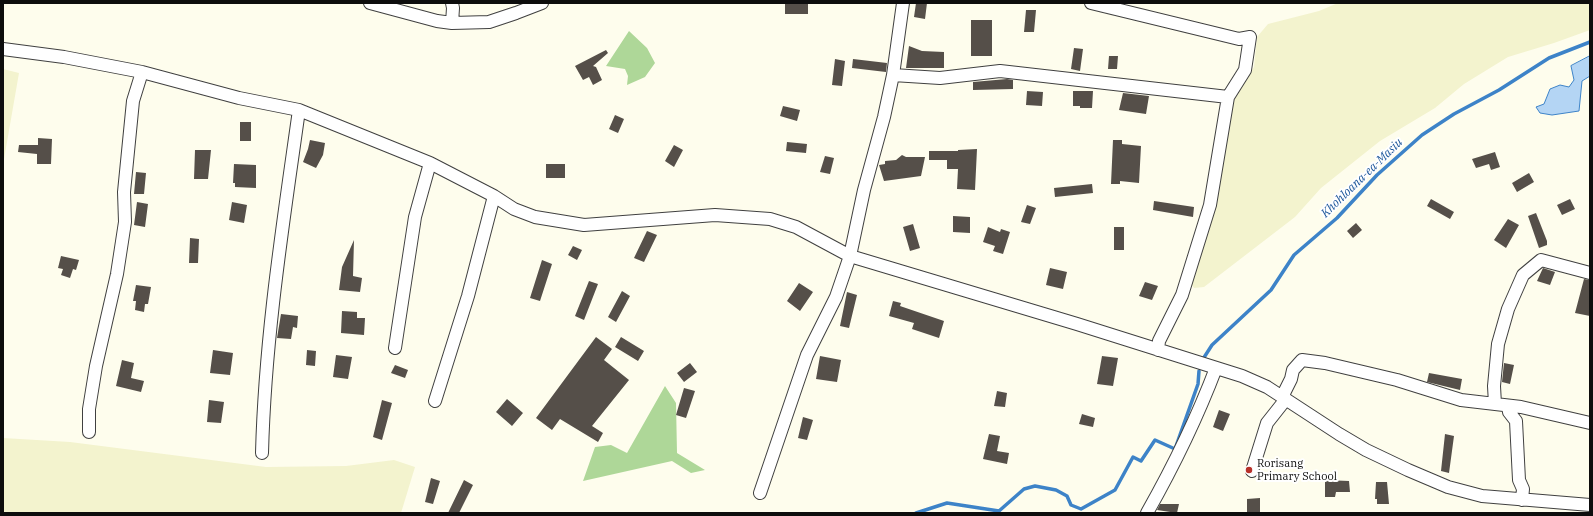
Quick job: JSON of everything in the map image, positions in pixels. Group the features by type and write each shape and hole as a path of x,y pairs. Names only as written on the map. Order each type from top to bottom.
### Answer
{"street":[{"path":"370,3 437,21 452,23 489,22 542,3"},
{"path":"452,3 454,8 452,23"},
{"path":"760,493 807,355 836,297 850,256 864,190 884,117 893,75 903,3"},
{"path":"1091,3 1239,39 1250,37 1244,70 1228,97 1210,205 1182,296 1159,342 1158,350"},
{"path":"3,48 64,57 142,72 239,98 299,110 430,163 494,196 514,209 535,216 584,225 715,215 770,219 796,227 850,256 1216,368 1267,387 1339,434 1408,470 1448,487 1482,496 1590,505"},
{"path":"893,75 940,78 1000,71 1228,97"},
{"path":"88,432 89,409 96,366 117,274 125,222 124,192 132,101 142,72"},
{"path":"262,453 265,382 270,319 299,110"},
{"path":"395,348 415,216 430,163"},
{"path":"435,401 468,296 494,196"},
{"path":"1495,404 1494,386 1498,344 1508,309 1523,275 1541,260 1590,273"},
{"path":"1252,472 1267,423 1284,398 1293,370 1302,360 1325,363 1397,380 1461,400 1521,407 1590,423"},
{"path":"1147,513 1162,486 1204,400 1216,368"},
{"path":"1508,406 1509,412 1516,421 1519,480 1523,489 1522,500"}],"green space":[{"path":"1338,3 1590,3 1590,30 1508,57 1464,84 1435,108 1380,141 1321,188 1295,217 1204,287 1194,288 1191,284 1233,99 1254,67 1257,37 1268,24 1319,11"},
{"path":"629,31 647,48 655,63 645,77 627,85 628,76 625,69 606,66"},
{"path":"3,69 19,73 3,165"},
{"path":"665,386 676,403 677,453 705,470 691,473 672,461 583,481 595,447 611,445 627,453"},
{"path":"3,438 70,442 266,467 346,466 394,460 415,467 401,513 3,513"}],"water":[{"path":"1590,56 1590,76 1582,81 1579,111 1552,115 1540,113 1536,107 1544,104 1550,89 1560,85 1569,87 1574,80 1571,66"}],"building":[{"path":"916,3 927,3 925,19 914,17"},
{"path":"785,4 808,4 808,14 785,14"},
{"path":"1026,10 1036,10 1034,32 1024,32"},
{"path":"971,20 992,20 992,56 971,56"},
{"path":"909,46 922,51 944,52 944,68 906,68"},
{"path":"1074,48 1083,49 1080,71 1071,69"},
{"path":"606,50 608,53 593,66 596,67 602,80 593,85 589,77 583,80 575,66"},
{"path":"1109,56 1118,56 1117,69 1108,69"},
{"path":"835,59 845,61 842,86 832,85"},
{"path":"853,59 887,63 886,72 852,68"},
{"path":"1007,79 1013,80 1013,89 973,90 973,82"},
{"path":"1027,91 1043,92 1042,106 1026,105"},
{"path":"1073,91 1093,91 1092,108 1080,108 1080,106 1073,106"},
{"path":"1123,93 1149,96 1146,114 1119,110"},
{"path":"783,106 800,110 797,121 780,116"},
{"path":"615,115 624,119 618,133 609,129"},
{"path":"240,122 251,122 251,141 240,141"},
{"path":"38,138 52,139 51,164 37,164 37,154 18,152 19,145 38,145"},
{"path":"310,140 325,143 323,155 316,168 303,162"},
{"path":"1113,140 1122,140 1122,144 1141,146 1139,183 1120,181 1120,184 1111,184"},
{"path":"787,142 807,144 806,153 786,151"},
{"path":"674,145 683,150 674,167 665,161"},
{"path":"977,149 975,190 957,189 958,169 947,169 947,160 929,160 929,151 958,151"},
{"path":"195,150 211,150 208,179 194,179"},
{"path":"1495,152 1500,167 1491,170 1489,164 1476,168 1472,159"},
{"path":"902,155 906,157 925,157 921,176 884,181 879,165 885,164 885,161 896,160"},
{"path":"825,156 834,158 830,174 820,172"},
{"path":"234,164 256,165 256,188 235,187 235,183 233,183"},
{"path":"546,164 565,164 565,178 546,178"},
{"path":"136,172 146,173 144,194 134,194"},
{"path":"1529,173 1534,182 1517,192 1512,183"},
{"path":"1092,184 1093,193 1055,197 1054,188"},
{"path":"1431,199 1454,212 1450,219 1427,206"},
{"path":"1570,199 1575,209 1562,215 1557,205"},
{"path":"1154,201 1194,207 1193,217 1153,210"},
{"path":"137,202 148,204 145,227 134,225"},
{"path":"232,202 247,205 244,223 229,220"},
{"path":"1027,205 1036,208 1030,224 1021,222"},
{"path":"1536,213 1547,241 1547,245 1539,248 1528,216"},
{"path":"953,216 970,217 970,233 953,232"},
{"path":"1508,219 1519,225 1506,248 1494,240"},
{"path":"1356,223 1362,230 1353,238 1347,231"},
{"path":"913,224 920,248 910,251 903,227"},
{"path":"988,227 1000,232 1001,229 1010,232 1003,254 993,251 995,246 983,242"},
{"path":"1114,227 1124,227 1124,250 1114,250"},
{"path":"647,231 657,235 644,262 634,258"},
{"path":"190,238 199,239 198,263 189,263"},
{"path":"354,240 353,276 362,278 360,292 339,290 342,267"},
{"path":"573,246 582,250 577,260 568,255"},
{"path":"61,256 79,260 76,270 73,269 70,278 61,275 63,269 58,268"},
{"path":"542,260 552,264 540,301 530,298"},
{"path":"1050,268 1067,272 1063,289 1046,285"},
{"path":"1543,268 1555,272 1550,285 1537,281"},
{"path":"1584,279 1590,280 1590,316 1575,313"},
{"path":"589,281 598,284 584,320 575,316"},
{"path":"1145,282 1158,286 1152,300 1139,296"},
{"path":"799,283 813,292 800,311 787,301"},
{"path":"136,285 151,287 148,304 145,304 144,312 135,310 136,301 133,301"},
{"path":"622,291 630,296 616,322 608,317"},
{"path":"847,292 857,295 849,328 840,326"},
{"path":"893,301 901,303 900,306 944,321 939,338 912,329 914,323 889,316"},
{"path":"342,311 357,312 357,318 365,318 364,335 341,333"},
{"path":"281,314 298,316 297,328 293,327 291,339 277,338"},
{"path":"596,337 612,349 604,360 629,380 592,426 603,433 598,442 560,419 552,430 536,418"},
{"path":"621,337 644,351 638,361 615,347"},
{"path":"213,350 233,353 230,375 210,373"},
{"path":"307,350 316,351 315,366 306,365"},
{"path":"336,355 352,357 348,379 333,377"},
{"path":"820,356 841,360 837,382 816,379"},
{"path":"1102,356 1118,358 1113,386 1097,384"},
{"path":"122,360 134,363 131,378 144,381 141,392 116,386"},
{"path":"690,363 697,372 684,382 677,373"},
{"path":"1504,363 1514,365 1510,384 1502,382"},
{"path":"395,365 408,370 405,378 391,373"},
{"path":"1429,373 1462,379 1460,390 1427,382"},
{"path":"684,388 695,391 686,418 676,415"},
{"path":"997,391 1007,393 1005,407 994,406"},
{"path":"507,399 523,413 512,426 496,412"},
{"path":"209,400 224,402 221,423 207,422"},
{"path":"382,400 392,403 382,440 373,437"},
{"path":"1219,410 1230,414 1223,431 1213,427"},
{"path":"1082,414 1095,418 1093,427 1079,424"},
{"path":"803,417 813,420 807,440 798,438"},
{"path":"989,434 1000,436 997,451 1009,453 1007,464 983,459"},
{"path":"1445,434 1454,436 1449,473 1441,471"},
{"path":"431,478 440,481 433,504 425,502"},
{"path":"464,480 473,485 459,513 448,513"},
{"path":"1325,480 1349,481 1350,492 1336,492 1335,497 1325,497"},
{"path":"1376,482 1387,482 1389,504 1377,504 1377,499 1375,499"},
{"path":"1260,498 1260,513 1247,513 1247,499"},
{"path":"1160,504 1179,504 1177,513 1157,510"}],"waterway":[{"name":"Khohloana-ea-Masiu","path":"1203,359 1212,345 1271,290 1294,255 1337,218 1377,175 1422,135 1454,114 1499,90 1549,58 1590,42"},
{"name":"Khohloana-ea-Masiu","path":"916,513 947,503 999,511 1024,489 1035,486 1056,490 1067,496 1071,505 1081,509 1115,490 1133,457 1141,461 1155,440 1175,449 1198,384 1199,371"}],"place":[{"name":"Rorisang Primary School","path":"1249,470"}]}
